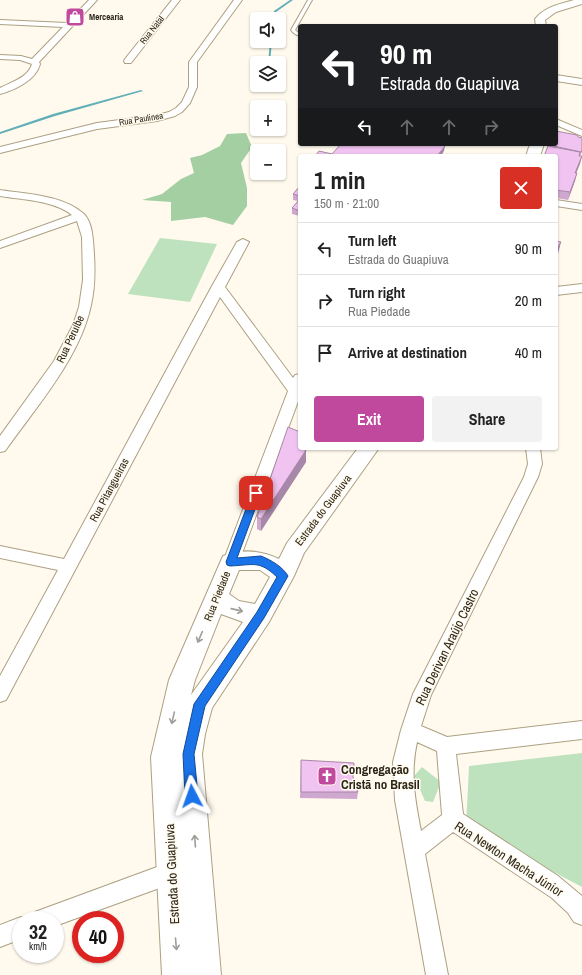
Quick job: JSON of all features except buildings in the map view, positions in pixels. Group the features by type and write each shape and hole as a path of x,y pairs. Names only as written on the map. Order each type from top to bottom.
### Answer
{"street":[{"path":"34,62 93,0"},
{"name":"Rua Natal","path":"128,61 176,0"},
{"name":"Rua Paulinea","path":"0,150 97,126 157,118 172,114 179,110 186,103 193,87 193,62 238,0"},
{"path":"541,24 540,20 552,10 582,1"},
{"path":"0,22 69,24"},
{"path":"0,57 21,58 34,62"},
{"path":"0,91 30,75 36,68 36,64 34,62"},
{"path":"558,74 580,81"},
{"path":"558,78 580,81"},
{"path":"558,123 582,133"},
{"path":"0,193 58,204 72,209 80,216 0,245"},
{"path":"558,203 582,207"},
{"name":"Rua Peruíbe","path":"0,447 57,366 79,325 85,306 89,264 86,228 80,216"},
{"name":"Rua Pitangueiras","path":"0,694 243,242"},
{"path":"218,286 298,384"},
{"path":"558,291 582,288"},
{"name":"Rua Piedade","path":"182,680 217,597 298,384"},
{"name":"Estrada do Guapiuva","path":"178,975 189,878 188,754 200,704 261,615 283,576 295,549 369,450"},
{"name":"Rua Derivan Araújo Castro","path":"437,975 405,800 403,762 410,730 422,694 531,477 534,464 533,450"},
{"path":"230,562 261,560 295,549"},
{"path":"0,552 69,566"},
{"path":"261,560 271,565 283,576"},
{"path":"217,597 232,610 261,615"},
{"name":"Estrada do Guapiuva","path":"182,680 164,757 168,802 189,878"},
{"path":"410,730 446,746 582,730"},
{"path":"446,746 454,820"},
{"name":"Rua Newton Macha Júnior","path":"413,850 454,820 511,860 550,883 576,904 582,914"},
{"path":"64,914 189,878 205,975"},
{"path":"0,936 12,931"}],"lane":[{"path":"298,34 294,32 294,30 310,0"}],"green space":[{"path":"246,133 251,144 250,150 241,163 247,188 247,206 233,225 205,217 171,221 171,202 142,200 162,194 181,179 194,173 190,158 202,155 220,146 227,134"},
{"path":"160,238 217,244 190,302 128,294"},
{"path":"582,753 582,887 466,826 469,766"},
{"path":"422,767 441,782 433,802 425,801 414,776"}],"waterway":[{"path":"275,12 292,0"},
{"path":"270,48 270,56"},
{"path":"0,133 54,115 142,91"}],"place":[{"name":"Mercearia","path":"75,17"},
{"name":"Congregação Cristã no Brasil","path":"327,776"}],"route":[{"path":"192,796 188,754 200,704 261,615 283,576 271,565 261,560 230,562 256,493"}]}
